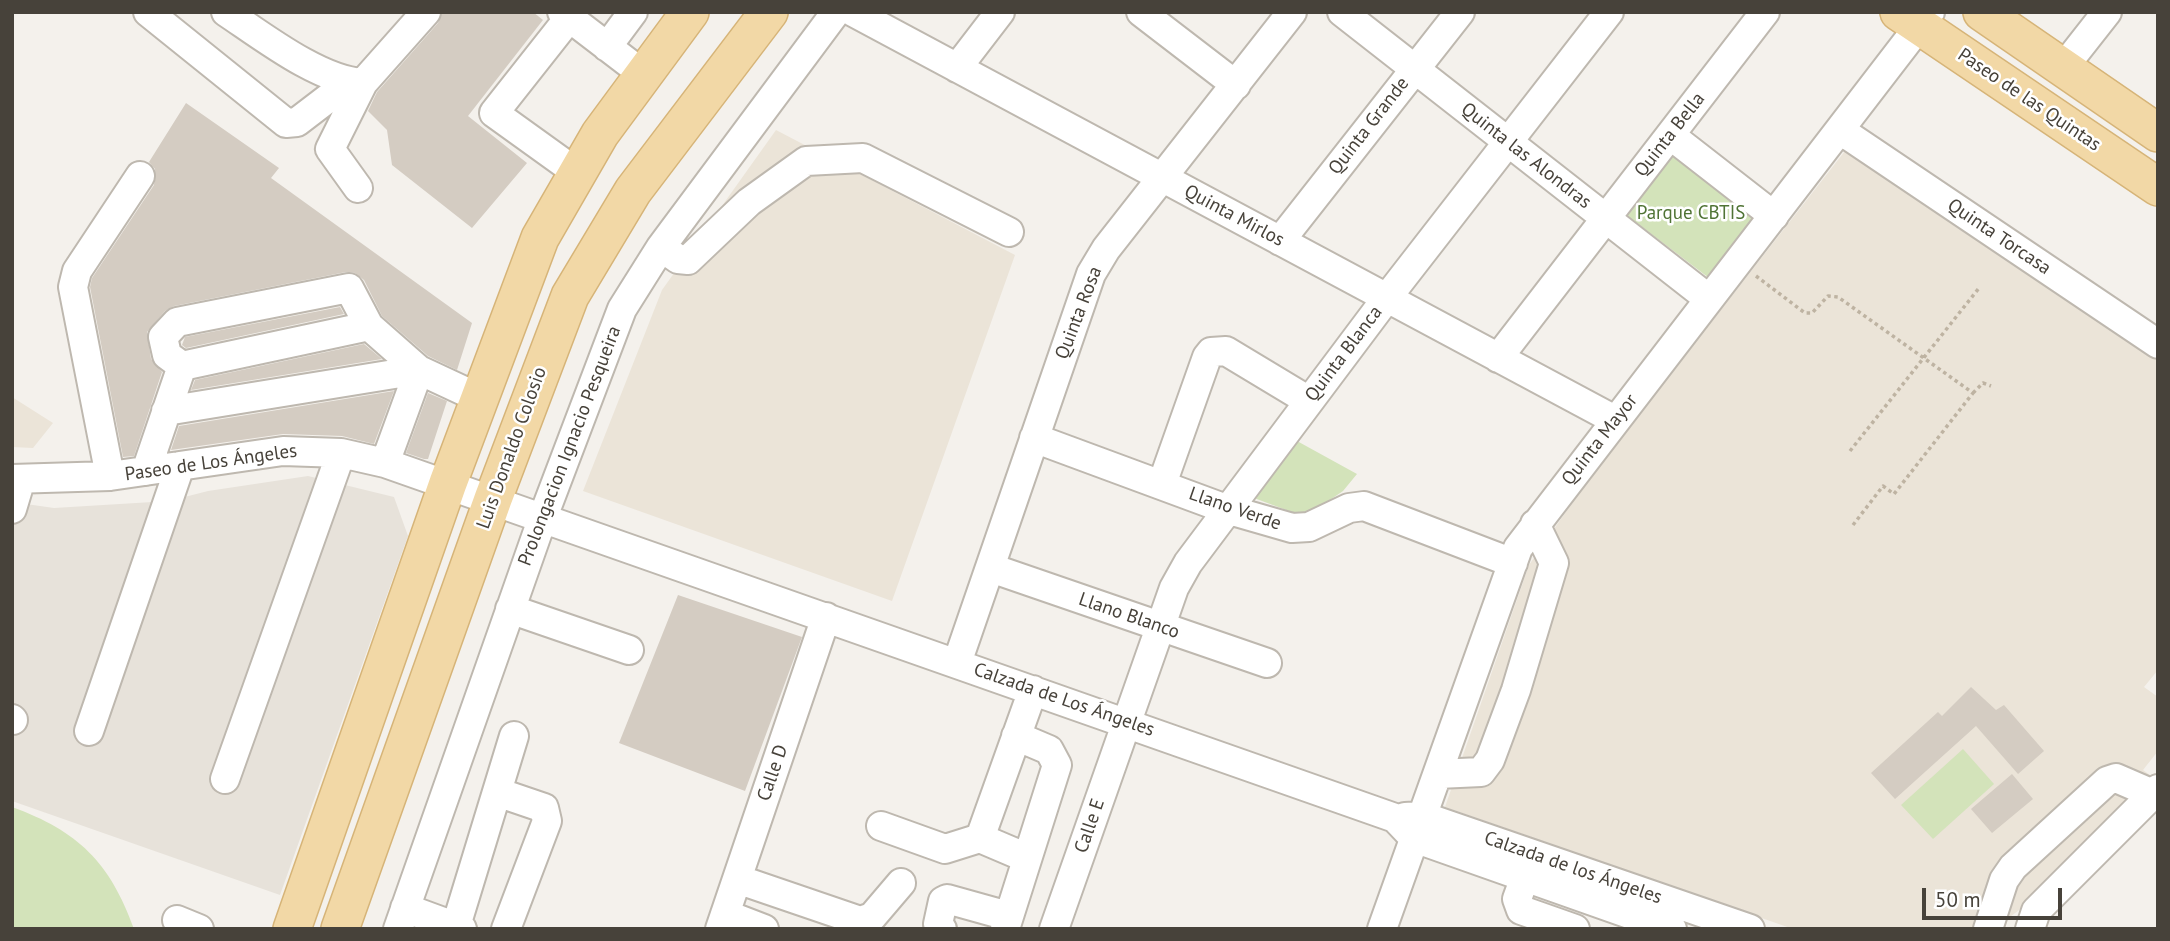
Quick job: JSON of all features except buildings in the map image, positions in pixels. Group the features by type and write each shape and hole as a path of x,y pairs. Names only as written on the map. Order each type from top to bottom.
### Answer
{"main road":[{"path":"292,929 448,483 540,238 576,172 690,12"},
{"name":"Luis Donaldo Colosio","path":"340,929 493,499 570,296 593,253 633,191 769,12"},
{"path":"1982,12 2158,133"},
{"name":"Paseo de las Quintas","path":"1916,17 2158,187"}],"street":[{"path":"148,12 286,123 297,122 355,83 426,12"},
{"path":"226,12 313,66 355,83"},
{"path":"607,47 634,12"},
{"name":"Prolongacion Ignacio Pesqueira","path":"401,918 543,517 622,309 661,247 836,12"},
{"name":"Quinta Mirlos","path":"853,12 1615,420"},
{"path":"957,68 1000,12"},
{"path":"1141,12 1236,85"},
{"name":"Quinta Rosa","path":"957,663 1091,274 1105,249 1292,12"},
{"name":"Quinta las Alondras","path":"1342,12 1709,299"},
{"name":"Quinta Grande","path":"1280,241 1460,12"},
{"name":"Quinta Blanca","path":"1126,723 1174,588 1199,545 1609,12"},
{"name":"Quinta Bella","path":"1498,358 1765,12"},
{"path":"2063,68 2107,12"},
{"path":"576,172 495,113 565,15 643,75"},
{"name":"Quinta Mayor","path":"1382,929 1410,824 1438,774 1518,548 1840,130 1916,17"},
{"path":"355,83 330,149 358,188"},
{"name":"Quinta Torcasa","path":"1840,130 2158,344"},
{"path":"1670,135 1774,216"},
{"path":"661,247 678,259 688,260 749,202 806,161 863,159 1009,232"},
{"path":"110,476 73,287 77,271 140,176"},
{"path":"369,326 182,366 167,355 163,337 177,322 349,288 369,326 419,370 479,398"},
{"path":"1162,484 1207,357 1212,352 1226,351 1309,401"},
{"path":"146,471 182,366"},
{"path":"166,411 419,370"},
{"path":"385,463 419,370"},
{"name":"Llano Verde","path":"1034,438 1226,509 1301,529 1349,508 1364,506 1513,564"},
{"name":"Paseo de Los Ángeles","path":"17,479 110,476 283,451 341,453 385,463 448,483"},
{"path":"225,779 341,453"},
{"path":"89,731 180,466"},
{"path":"12,509 17,479"},
{"name":"Calzada de Los Ángeles","path":"448,483 1410,824 1525,877 1672,929"},
{"path":"1438,774 1481,772 1490,760 1516,690 1554,563 1535,524"},
{"name":"Llano Blanco","path":"991,568 1267,663"},
{"path":"510,609 629,650"},
{"name":"Calle D","path":"722,921 827,617"},
{"path":"980,838 1033,690"},
{"name":"Calle E","path":"1054,929 1126,723"},
{"path":"401,918 459,928 514,736"},
{"path":"942,929 938,924 943,901 947,899 1006,922 1057,765 1049,750 1016,736"},
{"path":"1988,929 2004,880 2013,867 2107,781 2116,778 2156,792 2033,920 2011,929"},
{"path":"497,792 538,804 544,808 547,821 506,929"},
{"name":"Calzada de los Ángeles","path":"1410,824 1750,929"},
{"path":"881,827 944,849 980,838 1027,858"},
{"path":"1525,877 1517,899 1521,909 1575,929"},
{"path":"737,879 860,921 872,917 901,883"},
{"path":"722,921 764,929"}],"path":[{"path":"1738,262 1805,313 1812,313 1828,296 1838,297 1973,393"},
{"path":"1850,451 1979,288"},
{"path":"1853,525 1883,486 1894,494 1983,383 1992,386"}],"shaded area":[{"path":"776,130 1015,255 892,601 583,491 662,290"},
{"path":"1845,151 1851,151 2158,360 2158,670 2144,687 2158,697 2158,751 2143,770 2154,778 2018,911 1993,929 1793,929 1445,807 1529,565 1590,477"},
{"path":"12,397 53,423 33,448 12,447"},
{"path":"308,476 394,497 408,536 280,895 12,801 12,502 54,508 169,501 208,491"}],"green space":[{"name":"Parque CBTIS","path":"1673,151 1756,215 1709,278 1625,214"},
{"path":"1297,441 1357,474 1343,491 1305,517 1254,498"},
{"path":"1963,749 1994,784 1933,839 1901,805"},
{"path":"12,807 56,827 89,852 114,885 134,929 12,929"}]}
